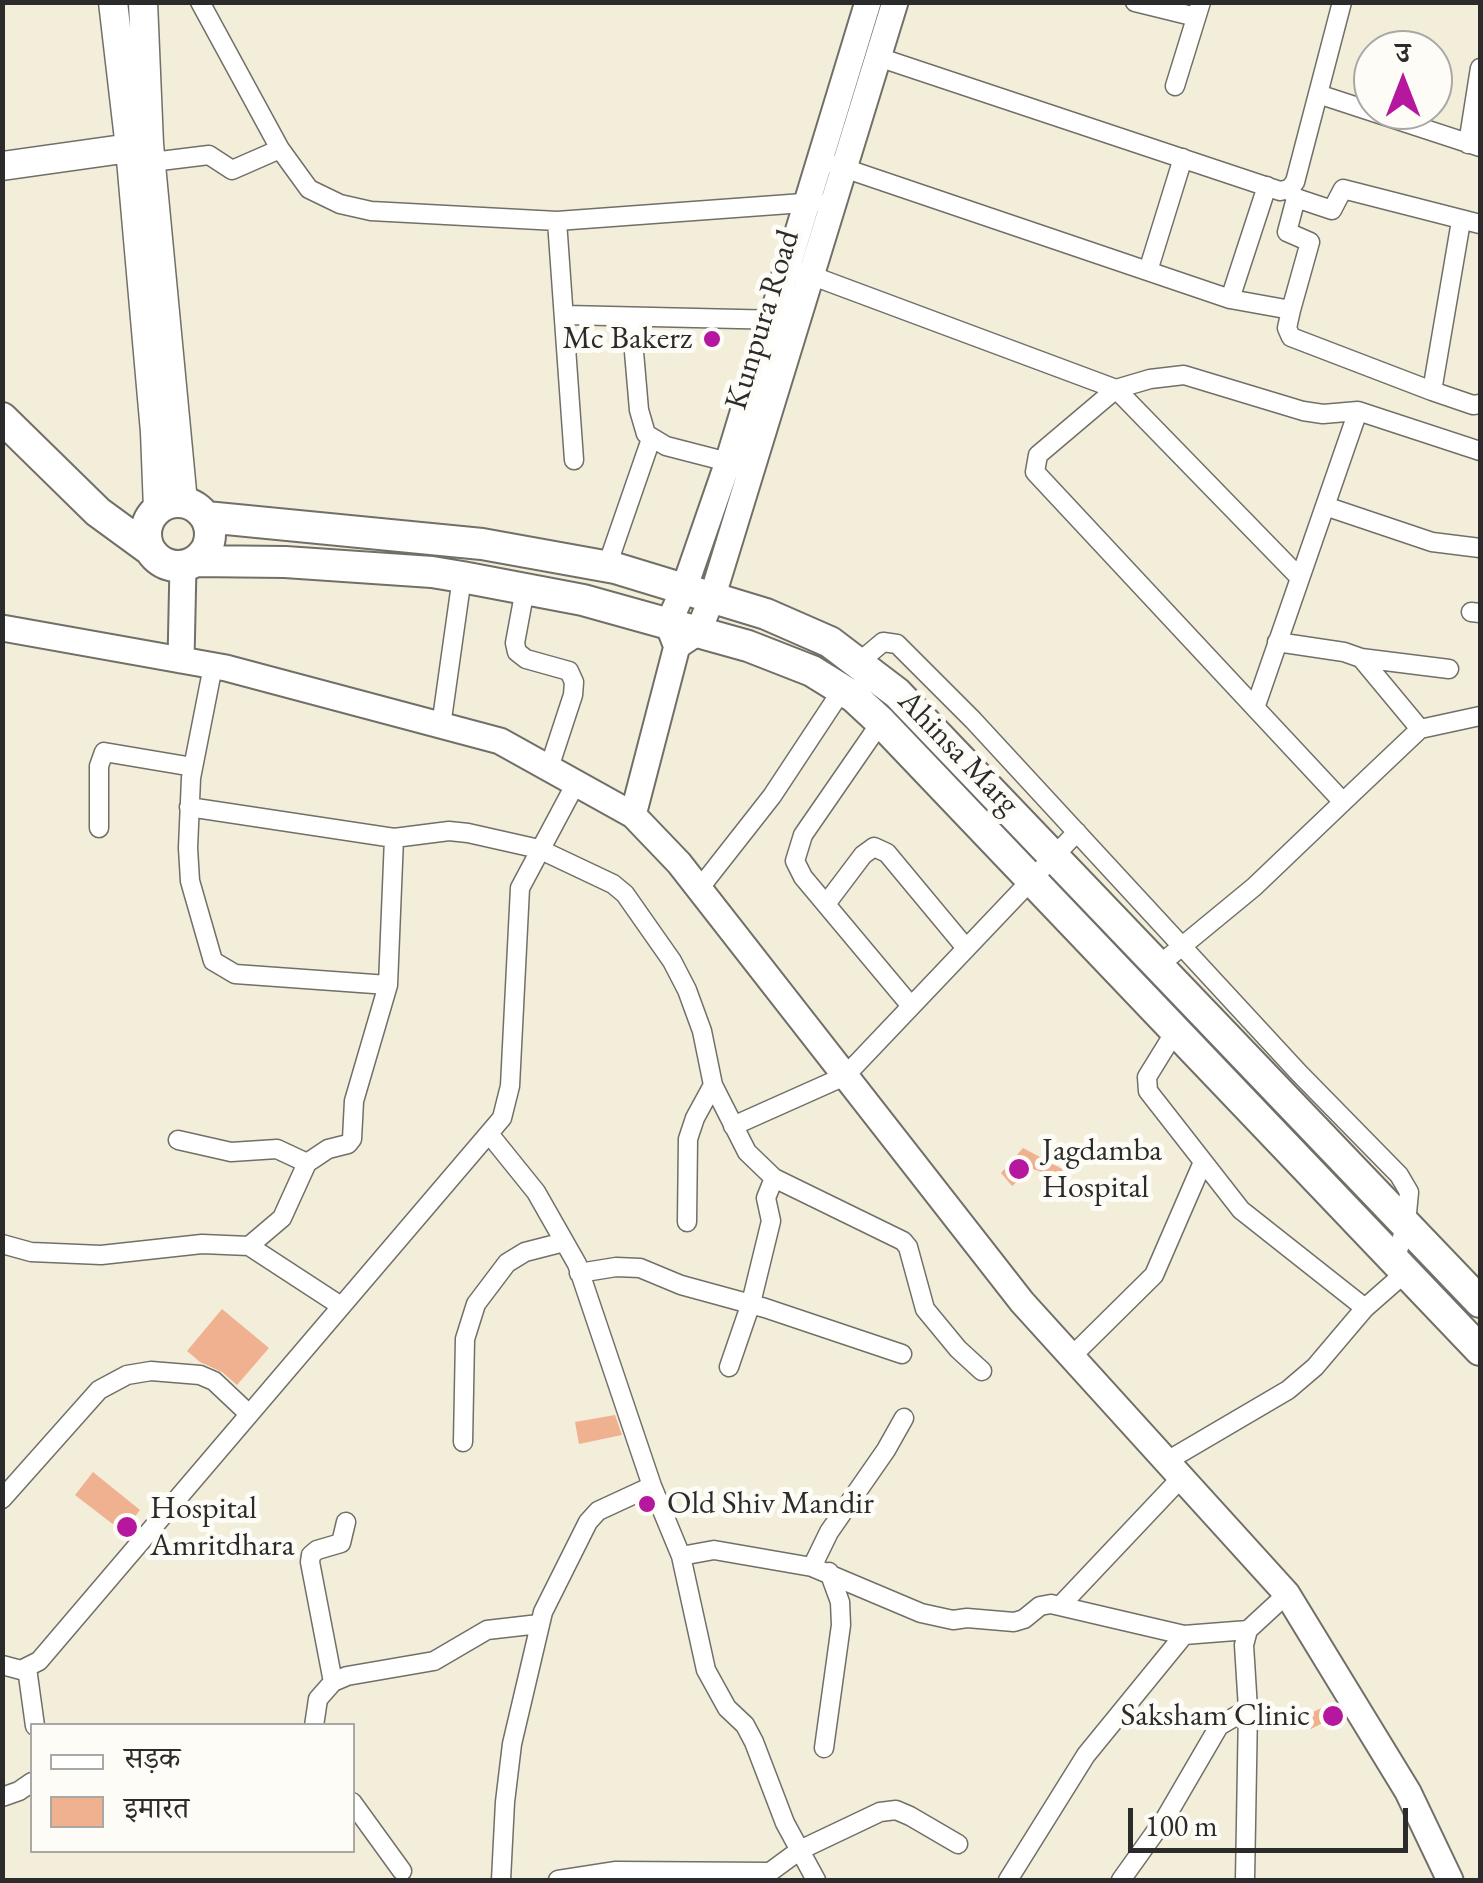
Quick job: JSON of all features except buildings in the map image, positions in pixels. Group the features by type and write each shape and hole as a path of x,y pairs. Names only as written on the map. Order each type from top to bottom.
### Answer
{"highway":[{"path":"2,393 9,425 98,512 168,521 210,542 189,564 158,560 168,521"},
{"name":"Ahinsa Marg","path":"168,521 482,544 607,566 766,614 830,642 880,722 1480,1350"},
{"name":"Ahinsa Marg","path":"189,564 285,562 462,577 584,600 681,634 748,646 897,693 1480,1302"}],"main road":[{"path":"113,2 141,155"},
{"path":"143,2 141,155 154,432 168,521"},
{"path":"2,166 141,155"}],"street":[{"path":"200,2 280,149 309,189 340,204 371,211 557,221 834,202"},
{"path":"698,593 728,462 771,320 799,271 807,203 832,164 868,2"},
{"name":"Kunpura Road","path":"633,815 681,634 798,319 799,271 834,202 832,164 878,57 895,2"},
{"path":"1342,2 1295,182 1288,232 1310,242 1287,328 1291,337 1432,392 1473,406 1480,404"},
{"path":"1142,4 1198,10 1175,86"},
{"path":"878,57 1332,210 1343,189 1460,222 1480,224"},
{"path":"1318,94 1474,146 1480,68"},
{"path":"141,155 209,155 232,170 280,149"},
{"path":"1148,271 1183,158"},
{"path":"832,164 1230,299 1291,310"},
{"path":"1230,299 1267,186"},
{"path":"557,221 574,460"},
{"path":"1432,392 1460,222"},
{"path":"799,271 1116,389 1300,578"},
{"path":"566,315 798,319"},
{"path":"631,316 642,428 651,439 666,446 728,462"},
{"path":"1343,802 1035,472 1038,456 1116,389 1184,375 1303,411 1358,411 1480,451"},
{"path":"1255,708 1358,411"},
{"path":"607,566 651,439"},
{"path":"1325,506 1432,542 1480,548"},
{"path":"182,660 189,564"},
{"path":"441,726 462,577"},
{"path":"525,589 515,643 517,652 526,659 569,670 574,682 550,768"},
{"path":"2,628 213,666 500,742 633,815 699,889 1022,1302 1287,1594 1408,1792 1450,1880"},
{"path":"699,889 772,796 850,676 883,642 897,644 1184,946 1299,1074 1405,1181 1409,1192 1401,1266 1315,1368 1174,1470 1060,1606"},
{"path":"1278,642 1449,669"},
{"path":"1361,658 1420,729"},
{"path":"213,666 189,807 190,881 214,960 235,974 388,986"},
{"path":"1158,966 1254,887 1420,729 1480,716"},
{"path":"880,722 831,791 797,849 796,861 803,877 911,1006"},
{"path":"99,828 99,766 104,752 193,767"},
{"path":"2,1665 10,1669 27,1668 39,1661 502,1118 510,1086 520,888 576,783"},
{"path":"189,807 394,838 449,831 539,849 599,875 626,894 687,990 702,1030 713,1085 747,1152 774,1178 903,1241 908,1246 925,1309 958,1349 982,1370"},
{"path":"733,1126 845,1076 1077,832"},
{"path":"249,1246 282,1218 306,1163 352,1139 354,1102 388,986 394,838"},
{"path":"826,904 863,855 874,848 887,853 966,948"},
{"path":"1176,1030 1146,1082 1157,1104 1241,1210 1365,1308"},
{"path":"687,1222 690,1130 713,1085"},
{"path":"490,1135 536,1192 579,1273 652,1486 681,1556 706,1670 714,1689 745,1725 754,1742 785,1823 816,1880"},
{"path":"178,1140 231,1152 277,1149 306,1163"},
{"path":"1072,1356 1154,1275 1203,1162"},
{"path":"729,1367 751,1304 771,1221 766,1194 774,1178"},
{"path":"464,1442 465,1339 476,1304 506,1263 525,1252 564,1242"},
{"path":"2,1244 64,1255 226,1243 249,1246 340,1306"},
{"path":"579,1273 634,1267 682,1286 751,1304 902,1354"},
{"path":"2,1499 99,1390 128,1374 200,1374 214,1381 249,1414"},
{"path":"824,1748 841,1625 840,1602 821,1570 829,1532 904,1418"},
{"path":"500,1880 512,1744 539,1624 588,1522 598,1511 652,1486"},
{"path":"333,1682 310,1562 317,1550 341,1543 346,1522"},
{"path":"681,1556 714,1550 821,1570 920,1613 953,1620 1014,1622 1040,1606 1060,1606 1184,1635 1248,1630"},
{"path":"1245,1880 1248,1709 1244,1645 1248,1630 1287,1594"},
{"path":"314,1723 318,1700 333,1682 347,1676 434,1661 487,1630 539,1624"},
{"path":"1008,1880 1086,1755 1184,1635"},
{"path":"27,1668 35,1723"},
{"path":"1121,1880 1166,1817 1219,1726 1248,1709"},
{"path":"2,1797 30,1784"},
{"path":"355,1806 402,1871"},
{"path":"558,1880 616,1871 769,1876 800,1850 866,1816 896,1810 958,1844"}],"place":[{"name":"Mc Bakerz","path":"712,339"},
{"name":"Jagdamba Hospital","path":"1019,1169"},
{"name":"Old Shiv Mandir","path":"647,1504"},
{"name":"Hospital Amritdhara","path":"127,1527"},
{"name":"Saksham Clinic","path":"1333,1716"}]}
